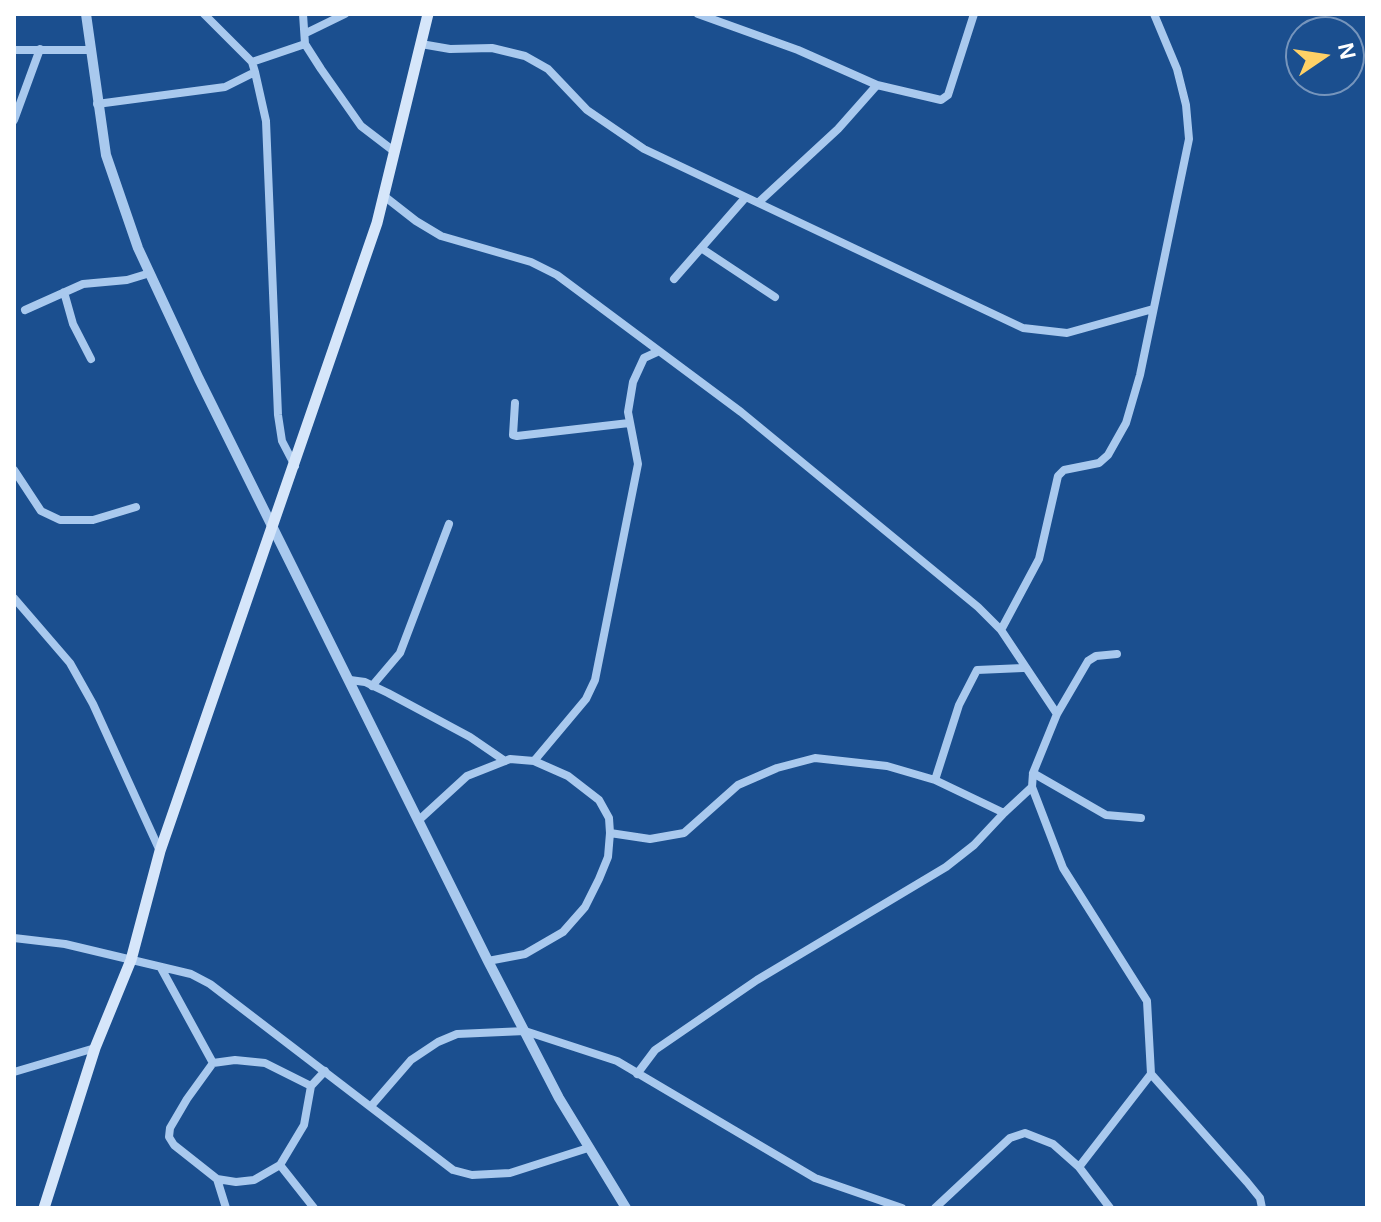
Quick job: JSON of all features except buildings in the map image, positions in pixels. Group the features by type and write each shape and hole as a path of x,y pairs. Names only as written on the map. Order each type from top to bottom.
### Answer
{"main road":[{"path":"44,1208 95,1048 131,960 160,851 295,466 384,196 428,14"}],"street":[{"path":"86,14 106,155 118,196 150,273 488,961 588,1148 626,1208"},
{"path":"204,14 254,67 266,121 278,415 282,441 295,466"},
{"path":"303,14 305,44 361,126 395,152"},
{"path":"306,33 345,14"},
{"path":"698,14 798,50 877,85 941,100 948,95 974,14"},
{"path":"1001,630 1039,559 1058,476 1064,470 1099,463 1108,455 1126,423 1140,375 1189,139 1186,105 1177,69 1154,14"},
{"path":"97,104 206,91 305,44"},
{"path":"421,44 440,48 492,48 525,56 548,69 587,110 644,149 917,281 1023,328 1067,333 1153,309"},
{"path":"14,120 40,49"},
{"path":"14,50 89,50"},
{"path":"759,202 838,129 877,85"},
{"path":"384,196 441,236 531,262 557,275 741,412 798,461 862,509 1001,630 1023,668 1057,714"},
{"path":"674,279 745,198"},
{"path":"701,248 775,297"},
{"path":"25,310 83,284 150,273"},
{"path":"64,292 73,324 91,359"},
{"path":"534,761 586,699 595,680 638,464 638,447 629,423 633,382 644,358 657,352"},
{"path":"515,403 513,435 517,436 629,423"},
{"path":"14,470 41,511 60,520 93,520 136,507"},
{"path":"372,686 400,653 449,524"},
{"path":"14,598 70,663 93,704 160,851"},
{"path":"1117,654 1096,656 1088,661 1057,714 1033,773 1032,787 1063,868 1088,913 1143,991 1147,1001 1151,1074 1247,1182 1260,1198 1262,1208"},
{"path":"935,780 959,705 977,670 1023,668"},
{"path":"350,680 372,686 470,737 505,761"},
{"path":"610,833 650,839 684,833 738,785 777,768 815,758 887,766 935,780 1004,813"},
{"path":"419,820 467,776 505,761 534,761 568,776 599,800 609,818 608,857 585,907 563,932 525,954 488,961"},
{"path":"1033,773 1106,815 1141,818"},
{"path":"637,1074 655,1050 757,980 946,867 974,845 1032,787"},
{"path":"14,938 65,944 191,974 210,984 453,1170 472,1175 510,1173 588,1148"},
{"path":"161,968 213,1063"},
{"path":"372,1105 411,1060 438,1042 457,1034 525,1031 617,1061 815,1178 902,1208"},
{"path":"14,1072 95,1048"},
{"path":"311,1086 265,1063 235,1060 213,1063 187,1099 170,1128 169,1137 174,1145 217,1179 236,1182 254,1180 280,1165 304,1125 311,1086 325,1071"},
{"path":"1079,1167 1151,1074"},
{"path":"935,1208 1010,1138 1025,1133 1053,1144 1079,1167 1110,1208"},
{"path":"280,1165 314,1208"},
{"path":"217,1179 226,1208"}]}
